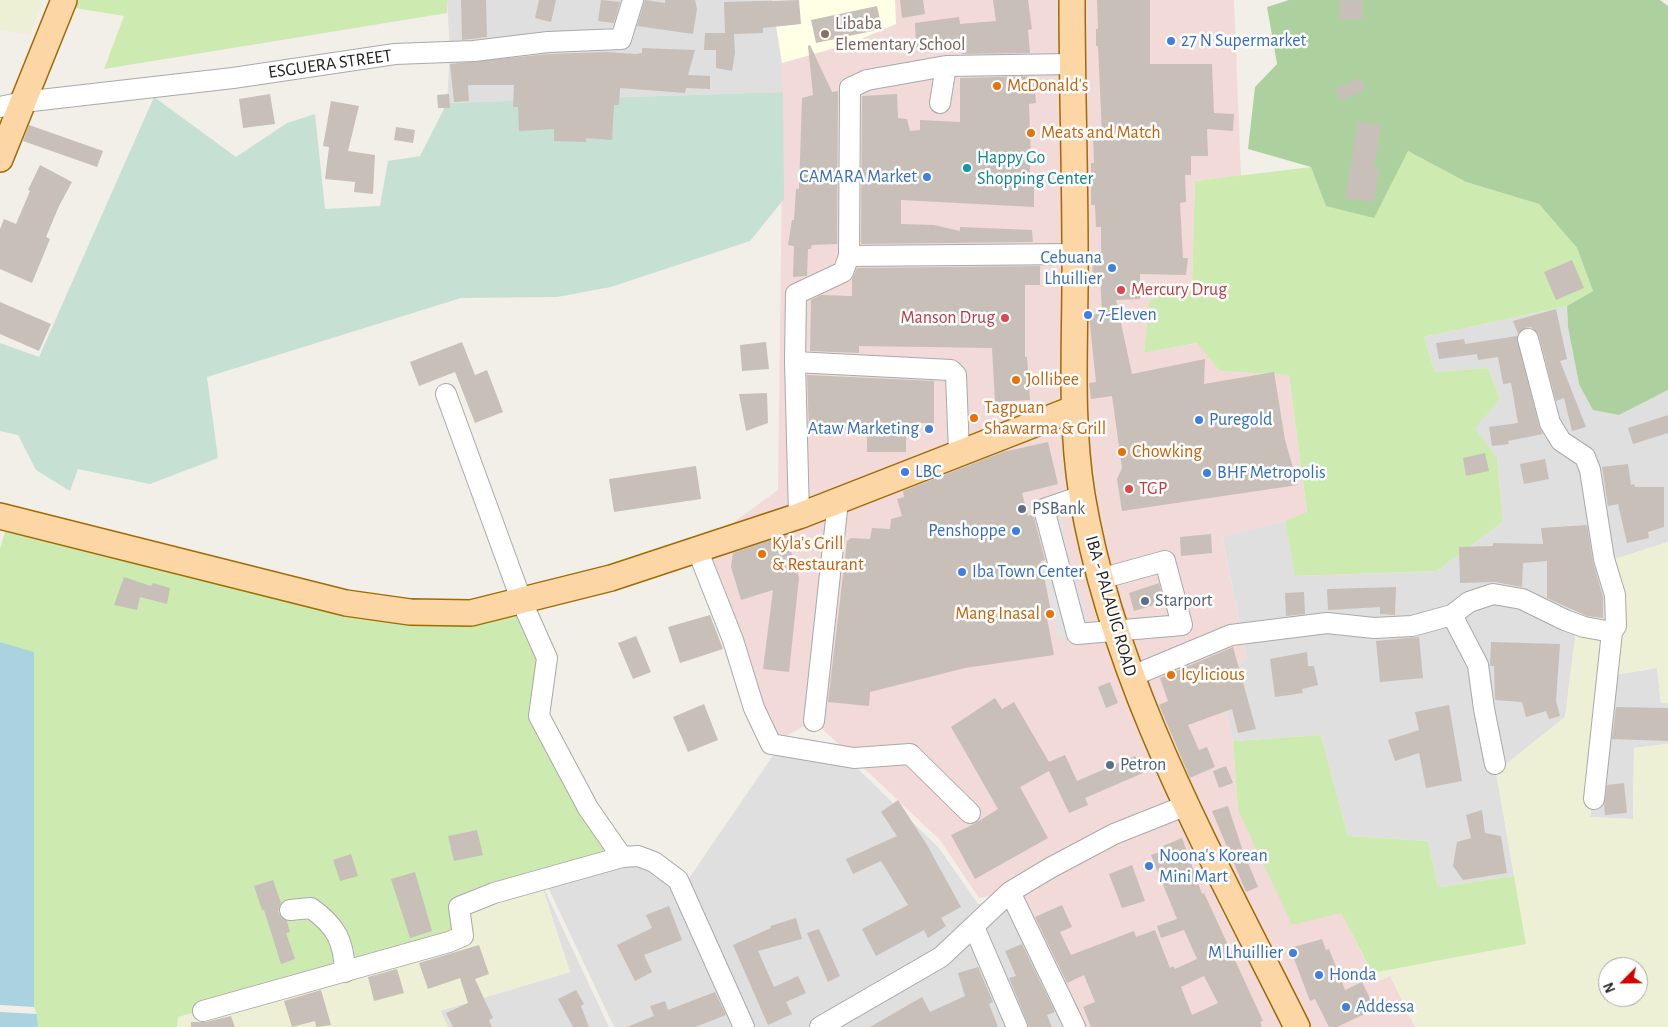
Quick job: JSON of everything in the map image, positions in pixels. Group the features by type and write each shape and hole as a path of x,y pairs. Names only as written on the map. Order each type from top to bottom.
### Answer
{"main road":[{"path":"0,159 11,105 64,0"},
{"name":"IBA - PALAUIG ROAD","path":"1072,0 1075,254 1073,410 1082,496 1100,579 1130,677 1187,805 1297,1027"},
{"path":"0,516 346,603 410,612 471,613 522,602 611,578 799,516 959,452 1073,410"}],"street":[{"name":"ESGUERA STREET","path":"11,105 234,78 395,54 474,51 548,42 621,39 633,0"},
{"path":"799,516 795,362 796,294 843,272 849,256 850,88 867,80 946,66 1072,64"},
{"path":"940,103 946,66"},
{"path":"849,256 1075,254"},
{"path":"1528,339 1550,423 1561,441 1585,457 1590,470 1604,559 1615,595 1616,626 1612,632 1594,799"},
{"path":"795,362 951,370 956,375 959,452"},
{"path":"446,394 522,602 547,658 539,716 588,808 622,857"},
{"path":"1082,496 1044,510 1077,634 1182,625 1165,561 1100,579"},
{"path":"814,721 838,500"},
{"path":"697,549 733,640 754,708 770,744 854,758 910,754 970,813"},
{"path":"1130,677 1231,635 1327,623 1374,628 1412,626 1452,615 1470,602 1493,594 1522,599 1584,627 1612,632"},
{"path":"1452,615 1478,664 1484,709 1495,764"},
{"path":"820,1027 941,957 1010,892 1114,834 1187,805"},
{"path":"203,1011 345,972 463,936 459,907 494,893 622,857 638,856 654,862 678,880 744,1027"},
{"path":"1010,892 1074,1027"},
{"path":"290,910 311,908 329,920 344,949 345,972"},
{"path":"974,927 1017,1027"}],"shaded area":[{"path":"0,0 43,0 30,35 0,30"},
{"path":"447,0 772,0 782,63 783,92 447,103 450,52"},
{"path":"772,0 1234,0 1241,176 1195,181 1192,281 1149,301 1144,353 1198,343 1220,371 1289,375 1307,513 1285,521 1222,537 1247,658 1219,681 1233,741 1238,810 1341,913 1376,982 1390,975 1415,1027 1080,1027 1010,892 979,898 940,840 814,721 771,744 697,549 778,490 783,92 782,63"},
{"name":"Libaba Elementary School","path":"772,0 895,0 896,24 849,44 782,63"},
{"path":"783,92 784,199 750,241 611,287 557,297 461,298 207,377 218,458 150,484 78,469 70,491 36,470 18,435 0,431 0,343 39,357 154,97 236,157 287,123 315,114 325,209 380,206 388,161 420,156 447,103"},
{"path":"1567,306 1568,327 1579,384 1619,415 1668,390 1668,542 1615,559 1604,559 1616,626 1576,631 1565,717 1496,772 1514,876 1438,887 1428,841 1348,836 1321,735 1233,741 1219,681 1247,658 1222,536 1285,521 1296,576 1437,571 1503,522 1497,457 1474,429 1500,399 1488,368 1435,372 1424,337"},
{"path":"1057,499 1072,570 1094,635 1058,638 1043,565 1052,563 1044,529 1039,530 1032,506"},
{"path":"1668,542 1668,703 1661,703 1657,668 1614,675 1622,634 1615,559"},
{"path":"1576,630 1601,637 1590,817 1633,819 1634,748 1668,744 1668,1027 1415,1027 1390,976 1377,982 1372,973 1526,944 1496,772 1565,717"},
{"path":"1657,668 1661,703 1668,703 1668,744 1634,748 1633,819 1590,817 1614,675"},
{"path":"774,754 856,767 939,848 978,904 1009,899 1075,1027 614,1027 548,887 628,864 643,864 683,887"},
{"path":"540,880 609,1027 448,1027 440,1011 570,972"},
{"path":"540,880 570,972 440,1010 448,1027 177,1027 178,1017 203,1011 459,907"}],"green space":[{"path":"78,0 447,0 447,13 104,69 124,16 75,8"},
{"path":"1289,0 1660,0 1668,6 1668,390 1619,415 1593,410 1579,384 1568,327 1567,306 1593,291 1577,248 1539,204 1466,182 1408,151 1374,218 1326,206 1311,167 1248,149 1255,87 1277,64 1267,7"},
{"path":"1408,151 1466,182 1539,204 1577,248 1593,291 1567,306 1424,337 1435,372 1488,368 1500,399 1475,429 1497,457 1503,522 1437,571 1295,576 1285,521 1307,512 1289,375 1220,371 1197,343 1144,353 1149,301 1192,281 1195,181 1312,167 1326,206"},
{"path":"9,518 346,603 522,602 547,658 539,716 622,857 460,907 463,936 345,972 178,1017 177,1027 38,1027 37,1014 34,1007 34,653 0,642 0,549"},
{"path":"1321,735 1348,836 1428,841 1438,887 1514,876 1526,944 1372,973 1341,913 1292,925 1238,810 1233,741"}],"water":[{"path":"0,642 34,652 34,1007 0,1005"},
{"path":"0,1012 37,1014 38,1027 0,1027"}],"building":[{"path":"461,0 486,0 487,37 462,40"},
{"path":"539,0 556,0 551,22 535,18"},
{"path":"601,0 620,2 614,23 598,21"},
{"path":"645,0 665,3 665,0 695,0 697,9 693,34 637,26"},
{"path":"799,0 801,24 763,28 763,33 734,34 735,53 732,71 716,68 716,50 704,50 705,33 725,33 724,2"},
{"path":"900,0 923,0 925,14 902,18"},
{"path":"993,0 1028,0 1032,29 1028,30 1030,53 962,54 962,42 916,48 915,23 959,17 960,24 996,21"},
{"path":"1097,0 1150,0 1150,64 1212,64 1214,113 1234,114 1233,131 1207,129 1208,156 1191,156 1191,175 1185,175 1186,202 1180,203 1183,258 1188,258 1186,275 1140,274 1140,299 1116,300 1132,374 1205,359 1204,384 1274,372 1285,440 1298,485 1122,511 1117,479 1122,468 1112,396 1091,399 1089,383 1096,382 1089,316 1102,313 1100,275 1093,275 1092,261 1101,260 1101,227 1096,227 1095,205 1091,205 1091,163 1094,163 1093,134 1102,133 1098,46 1096,46 1096,29 1098,29"},
{"path":"1362,0 1363,19 1340,20 1339,1"},
{"path":"877,6 882,29 816,43 811,20"},
{"path":"810,45 832,92 838,91 837,244 812,245 811,249 808,249 807,276 793,277 794,246 788,245 792,220 794,220 796,189 799,189 802,98 813,95 808,46"},
{"path":"642,48 695,50 688,75 710,76 710,89 686,88 685,93 620,88 619,105 614,105 612,140 586,138 586,142 554,141 554,129 519,131 518,107 513,107 514,85 468,85 469,101 454,102 450,64 549,54 606,52 636,54 642,53"},
{"path":"1034,76 1036,103 1029,104 1031,156 1029,183 1034,183 1034,207 901,200 901,224 934,225 960,231 960,227 1032,230 1033,242 861,244 862,96 897,94 898,118 907,119 910,131 920,130 920,120 960,122 960,78"},
{"path":"1360,78 1365,90 1340,101 1335,89"},
{"path":"270,94 275,124 243,128 239,99"},
{"path":"449,94 450,108 438,108 437,95"},
{"path":"331,101 359,106 348,151 375,155 373,194 354,192 355,182 325,179 329,147 323,146"},
{"path":"1358,121 1381,125 1374,169 1379,170 1374,202 1345,198"},
{"path":"29,125 103,151 97,167 23,141"},
{"path":"396,127 415,130 413,143 394,140"},
{"path":"40,165 72,182 46,237 50,239 32,283 0,269 0,229 4,219 16,224 30,191 28,190"},
{"path":"1572,260 1584,288 1556,300 1544,272"},
{"path":"1040,266 1040,285 1025,285 1025,357 1027,357 1030,400 995,402 992,348 859,346 859,353 810,351 811,300 821,295 852,296 852,279 857,268"},
{"path":"0,302 51,324 39,351 0,334"},
{"path":"1556,309 1567,359 1560,361 1586,427 1572,431 1564,398 1556,401 1539,336 1531,327 1525,328 1518,334 1513,321"},
{"path":"1517,336 1539,426 1543,434 1508,441 1509,444 1492,446 1489,427 1518,423 1511,383 1503,384 1498,357 1478,360 1477,354 1439,359 1436,343 1464,339 1465,344"},
{"path":"462,342 475,375 487,370 503,412 475,423 455,372 419,386 410,362"},
{"path":"766,342 769,369 742,371 740,345"},
{"path":"807,375 934,381 934,423 906,423 906,452 867,452 867,430 809,430"},
{"path":"767,393 768,423 746,431 739,394"},
{"path":"1668,415 1668,433 1633,444 1628,428"},
{"name":"Iba Town Center","path":"1048,442 1058,484 1022,493 1028,516 1033,514 1045,560 1041,561 1052,617 1047,618 1054,655 965,668 870,692 869,706 828,702 847,541 851,538 870,539 872,528 890,529 891,519 902,516 897,499 904,497 903,491 1003,452"},
{"path":"1485,453 1489,471 1466,476 1463,458"},
{"path":"1545,459 1549,479 1524,484 1520,464"},
{"path":"1628,464 1631,485 1634,484 1635,487 1664,487 1664,527 1648,532 1649,538 1627,543 1618,504 1608,506 1602,467"},
{"path":"696,466 701,499 614,512 609,479"},
{"path":"1587,525 1593,562 1603,597 1603,618 1587,616 1547,598 1547,561 1523,563 1522,587 1495,582 1460,583 1459,547 1493,546 1493,543 1543,544 1541,528"},
{"path":"1211,534 1212,553 1181,556 1180,537"},
{"path":"786,535 799,578 789,672 763,669 773,590 741,600 731,567 733,553"},
{"path":"124,577 151,586 153,583 170,588 167,604 140,597 137,610 114,605"},
{"path":"1159,583 1164,602 1134,611 1129,593"},
{"path":"1396,587 1395,615 1380,614 1380,607 1328,610 1327,589"},
{"path":"1304,592 1305,614 1286,616 1285,593"},
{"path":"710,615 723,649 680,663 668,627"},
{"path":"636,636 651,672 633,679 618,643"},
{"path":"1419,637 1423,678 1380,682 1376,641"},
{"path":"1491,642 1560,644 1556,701 1560,716 1549,719 1546,711 1526,717 1522,702 1495,700 1494,666 1490,666"},
{"path":"1233,647 1256,729 1238,733 1232,709 1188,725 1199,750 1207,747 1215,767 1190,778 1159,705 1168,701 1160,678"},
{"path":"1307,652 1308,666 1314,666 1318,685 1302,689 1303,693 1275,697 1270,659"},
{"path":"1110,682 1118,703 1106,708 1098,687"},
{"path":"995,698 1002,709 1014,702 1049,762 1065,755 1077,781 1135,756 1143,773 1085,798 1088,805 1069,813 1049,771 1020,787 1048,838 975,879 951,835 974,824 998,809 951,727"},
{"path":"704,704 718,740 688,752 673,717"},
{"path":"1449,705 1462,781 1426,788 1419,753 1395,761 1388,740 1419,730 1415,712"},
{"path":"1616,707 1668,708 1668,741 1612,739"},
{"path":"1226,766 1233,783 1219,788 1213,771"},
{"path":"1624,783 1627,813 1605,815 1604,806 1607,785"},
{"path":"898,800 927,845 961,907 941,918 946,926 928,938 924,930 876,956 862,929 908,905 881,861 853,874 846,859 897,836 881,812"},
{"path":"1228,806 1258,887 1246,892 1212,811"},
{"path":"1482,810 1485,833 1501,836 1507,873 1463,880 1453,866 1457,842 1471,838 1466,815"},
{"path":"477,830 483,855 454,861 448,836"},
{"path":"1182,838 1202,894 1204,893 1263,1021 1260,1022 1262,1027 1091,1027 1083,1007 1095,1002 1084,975 1067,983 1035,917 1062,905 1072,927 1060,932 1071,955 1134,931 1136,937 1155,930 1170,968 1173,966 1175,969 1197,959 1184,930 1161,938 1157,926 1177,919 1151,855 1165,850 1163,846","holes":["1204,976 1218,1003 1192,1015 1181,987"]},
{"path":"351,854 358,876 340,881 333,860"},
{"path":"1132,865 1145,901 1122,908 1109,874"},
{"path":"415,872 432,931 410,938 391,879"},
{"path":"273,880 281,903 278,912 287,921 290,932 286,933 295,959 281,964 264,910 262,910 254,886"},
{"path":"669,906 682,940 644,955 652,972 635,981 617,945 652,928 646,915"},
{"path":"796,918 802,939 758,951 774,987 798,976 806,993 786,1002 792,1014 768,1025 733,945 771,928 770,926"},
{"path":"819,929 840,976 828,982 807,933"},
{"path":"1322,939 1326,950 1329,949 1345,990 1362,982 1375,1009 1337,1027 1329,1027 1315,999 1310,1001 1290,948"},
{"path":"1022,944 1055,1012 1047,1015 1052,1027 1029,1027 1009,978 1016,976 1005,951"},
{"path":"479,945 489,974 475,979 493,1018 489,1020 492,1027 453,1027 446,1013 468,1003 460,978 428,989 419,963"},
{"path":"978,967 993,1002 989,1004 998,1027 870,1027 922,997 930,1012 965,996 958,973"},
{"path":"397,969 404,993 374,1001 368,977"},
{"path":"321,990 331,1025 316,1027 315,1021 292,1027 284,1001"},
{"path":"576,990 584,1004 581,1006 589,1027 573,1027 558,999"},
{"path":"715,992 726,1015 695,1027 627,1027 654,1016 650,1006 665,1001 668,1010"},
{"path":"231,1016 235,1027 191,1027 191,1022 206,1022"}],"place":[{"name":"Libaba Elementary School","path":"825,34"},
{"name":"27 N Supermarket","path":"1171,41"},
{"name":"McDonald's","path":"997,86"},
{"name":"Meats and Match","path":"1031,133"},
{"name":"Happy Go Shopping Center","path":"967,168"},
{"name":"CAMARA Market","path":"927,177"},
{"name":"Cebuana Lhuillier","path":"1112,268"},
{"name":"Mercury Drug","path":"1121,290"},
{"name":"7-Eleven","path":"1088,315"},
{"name":"Manson Drug","path":"1005,318"},
{"name":"Jollibee","path":"1016,380"},
{"name":"Tagpuan Shawarma & Grill","path":"974,418"},
{"name":"Puregold","path":"1199,420"},
{"name":"Ataw Marketing","path":"929,429"},
{"name":"Chowking","path":"1122,452"},
{"name":"LBC","path":"905,472"},
{"name":"BHF Metropolis","path":"1207,473"},
{"name":"TGP","path":"1129,489"},
{"name":"PSBank","path":"1022,509"},
{"name":"Penshoppe","path":"1016,531"},
{"name":"Kyla's Grill & Restaurant","path":"762,554"},
{"name":"Iba Town Center","path":"962,572"},
{"name":"Starport","path":"1145,601"},
{"name":"Mang Inasal","path":"1050,614"},
{"name":"Icylicious","path":"1171,675"},
{"name":"Petron","path":"1110,765"},
{"name":"Noona's Korean Mini Mart","path":"1149,866"},
{"name":"M Lhuillier","path":"1293,953"},
{"name":"Honda","path":"1319,975"},
{"name":"Addessa","path":"1346,1007"}]}
